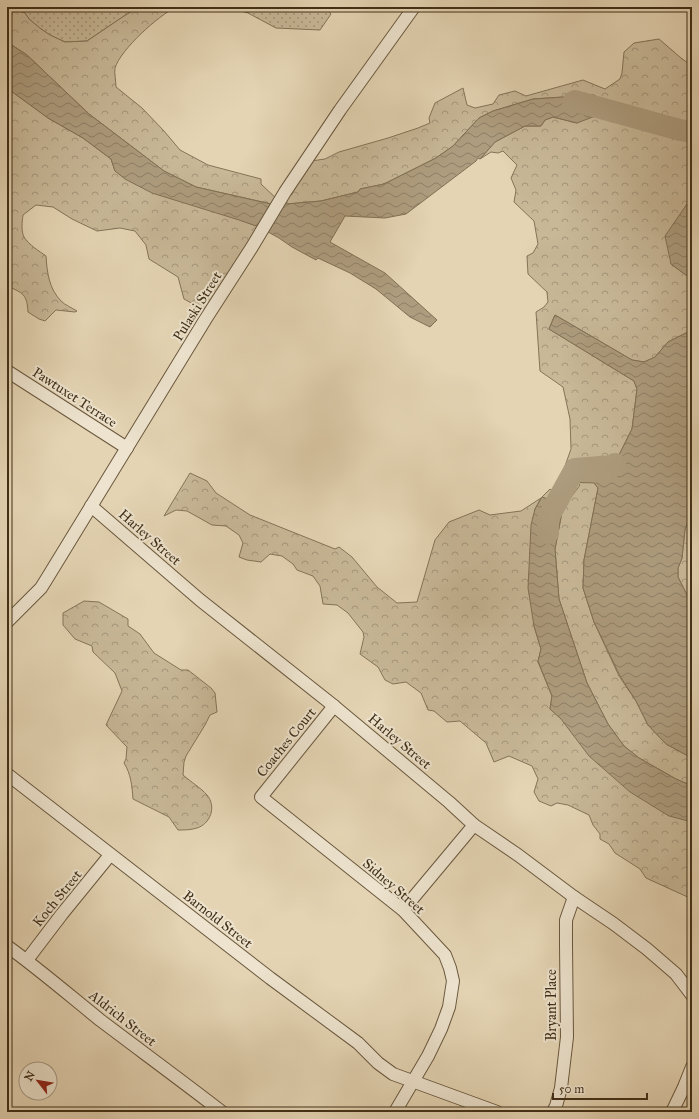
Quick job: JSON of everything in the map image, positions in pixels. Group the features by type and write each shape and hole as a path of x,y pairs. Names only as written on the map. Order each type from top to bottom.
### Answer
{"street":[{"name":"Pulaski Street","path":"9,616 41,588 285,192 340,110 414,7"},
{"name":"Pawtuxet Terrace","path":"7,371 127,448"},
{"name":"Harley Street","path":"91,506 200,600 334,706 449,802 474,825 614,924 661,961 676,974 692,995"},
{"name":"Coaches Court","path":"261,797 334,706"},
{"name":"Barnold Street","path":"7,774 270,978 358,1043 378,1063 393,1074 497,1112"},
{"name":"Sidney Street","path":"261,797 403,910 445,955 453,981 449,1007 441,1030 428,1056 395,1112"},
{"path":"403,910 474,825"},
{"name":"Koch Street","path":"27,960 110,854"},
{"name":"Bryant Place","path":"553,1112 561,1088 567,1037 566,920 574,897"},
{"name":"Aldrich Street","path":"7,946 27,960 61,989 129,1042 222,1112"},
{"path":"672,1112 692,1067"}],"green space":[{"path":"7,7 139,7 87,41 65,42 41,29 29,19 25,13"},
{"path":"7,7 25,13 29,19 41,29 65,42 87,41 139,7 176,7 168,11 150,25 132,43 119,60 115,68 116,87 142,108 180,150 208,165 261,179 261,184 279,201 304,162 325,159 339,152 388,138 430,123 429,118 435,103 463,88 467,105 475,108 493,104 499,95 515,91 526,96 583,80 605,89 620,79 624,52 634,43 659,39 692,66 692,199 689,201 671,264 690,278 692,291 692,318 690,331 668,342 655,357 644,362 632,360 555,315 549,329 634,381 637,389 632,429 619,455 606,464 570,472 565,466 571,449 570,419 563,387 540,371 536,312 544,307 548,302 547,292 528,274 527,256 533,253 538,244 534,221 514,202 516,190 511,178 517,165 503,151 498,153 491,152 480,159 495,142 525,126 541,126 545,120 553,117 577,123 594,95 533,99 493,111 479,118 453,146 436,158 384,184 360,189 358,192 321,201 276,205 196,187 164,171 89,114 27,55 7,42"},
{"path":"226,7 246,7 248,13"},
{"path":"246,7 325,7 331,14 320,30 276,28 248,13"},
{"path":"7,88 48,118 83,138 111,159 115,171 259,227 208,312 184,299 178,277 149,259 146,245 135,231 120,228 97,231 72,219 53,207 36,205 23,215 23,235 31,245 46,256 49,280 57,296 64,304 77,311 56,310 45,321 28,312 27,301 23,295 17,290 7,286"},
{"path":"190,473 207,481 216,493 250,515 335,549 339,547 352,557 377,587 397,603 417,602 435,540 449,522 479,510 490,515 521,511 541,498 535,509 534,626 541,649 538,662 552,696 550,709 692,822 692,899 646,878 640,869 615,853 609,844 600,839 600,834 593,825 589,815 568,805 557,803 551,806 539,801 534,792 538,779 532,766 509,756 494,762 486,743 460,721 447,722 434,711 428,710 421,693 406,682 393,684 385,680 378,667 360,654 364,637 363,632 348,613 337,605 323,604 320,586 313,576 297,570 293,564 282,556 270,554 261,562 239,557 243,543 239,535 226,526 212,525 187,511 176,510 164,516"},
{"path":"594,482 598,488 584,560 583,588 594,622 619,676 636,701 648,725 666,744 692,758 692,786 676,779 639,758 624,746 608,724 587,683 559,599 555,549 562,512 542,497 550,489 563,501 569,500 580,485 578,483"},
{"path":"692,513 692,605 678,577 678,568 682,558 685,529"},
{"path":"84,601 99,602 128,619 128,626 140,634 154,653 181,670 188,670 211,688 215,693 217,712 210,715 184,762 183,775 205,792 210,800 212,810 211,814 209,819 202,826 192,829 178,830 169,817 133,799 130,776 124,763 126,759 127,747 106,725 122,691 115,673 93,652 92,646 75,639 63,625 63,613"}],"water":[{"path":"7,42 27,55 89,114 164,171 196,187 275,205 321,201 358,192 360,189 384,184 436,158 453,146 479,118 493,111 533,99 594,95 604,101 598,115 577,123 553,117 545,120 541,126 525,126 495,142 480,159 478,158 406,214 385,218 345,216 330,242 385,273 437,320 430,327 410,317 376,289 350,273 318,258 316,260 259,227 152,193 125,179 115,171 111,159 83,138 48,118 7,88"},
{"path":"692,199 692,291 690,278 671,264 665,236 689,201"},
{"path":"555,315 632,360 644,362 655,357 668,342 690,331 692,318 692,513 685,529 682,558 678,568 678,577 692,605 692,758 666,744 648,725 636,701 620,676 594,622 583,588 584,560 598,488 594,483 575,482 566,475 570,472 606,464 619,455 632,429 637,389 634,381 549,329"},
{"path":"542,497 551,500 562,512 555,549 559,599 587,683 608,724 624,746 639,758 676,779 692,786 692,822 669,816 630,792 589,756 561,719 550,709 552,696 538,661 541,649 534,626 528,588 531,525 535,509"}],"waterway":[{"path":"573,102 575,101 692,132"},
{"path":"548,533 548,518 575,469 613,466 615,464"}]}
